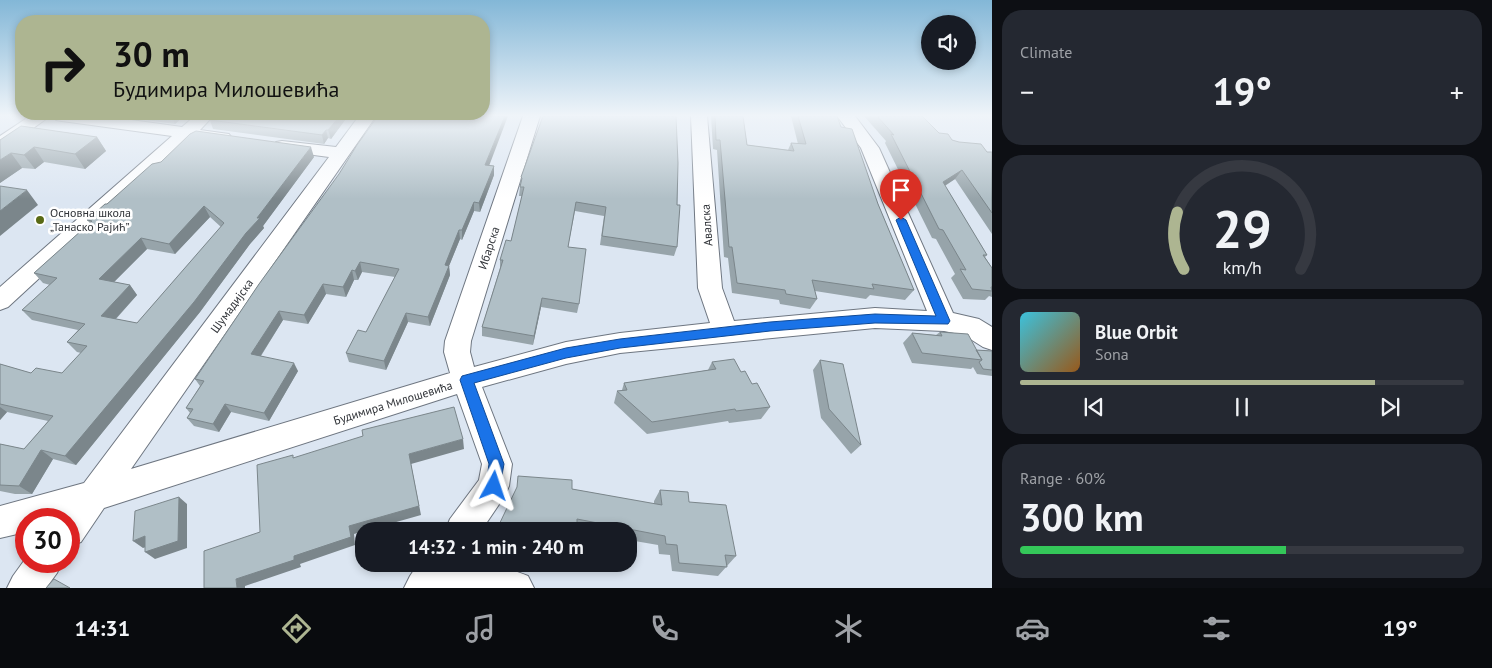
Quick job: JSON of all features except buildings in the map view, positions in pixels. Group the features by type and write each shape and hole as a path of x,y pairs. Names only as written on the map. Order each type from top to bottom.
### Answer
{"street":[{"path":"0,301 174,143"},
{"path":"267,143 342,153"},
{"name":"Шумадијска","path":"80,516 349,143"},
{"name":"Ибарска","path":"468,522 494,486 497,464 459,363 458,342 523,143"},
{"name":"Авалска","path":"701,143 710,288 726,332"},
{"path":"867,143 944,321"},
{"name":"Будимира Милошевића","path":"0,522 52,510 466,380 566,353 620,344 875,318 944,321 970,326 992,340"},
{"path":"433,572 470,583 516,588"},
{"path":"25,588 36,573"}],"place":[{"name":"Основна школа „Танаско Рајић”","path":"40,220"}],"route":[{"path":"494,486 497,464 466,380 566,353 620,344 770,327 875,318 944,321 901,220"}]}
